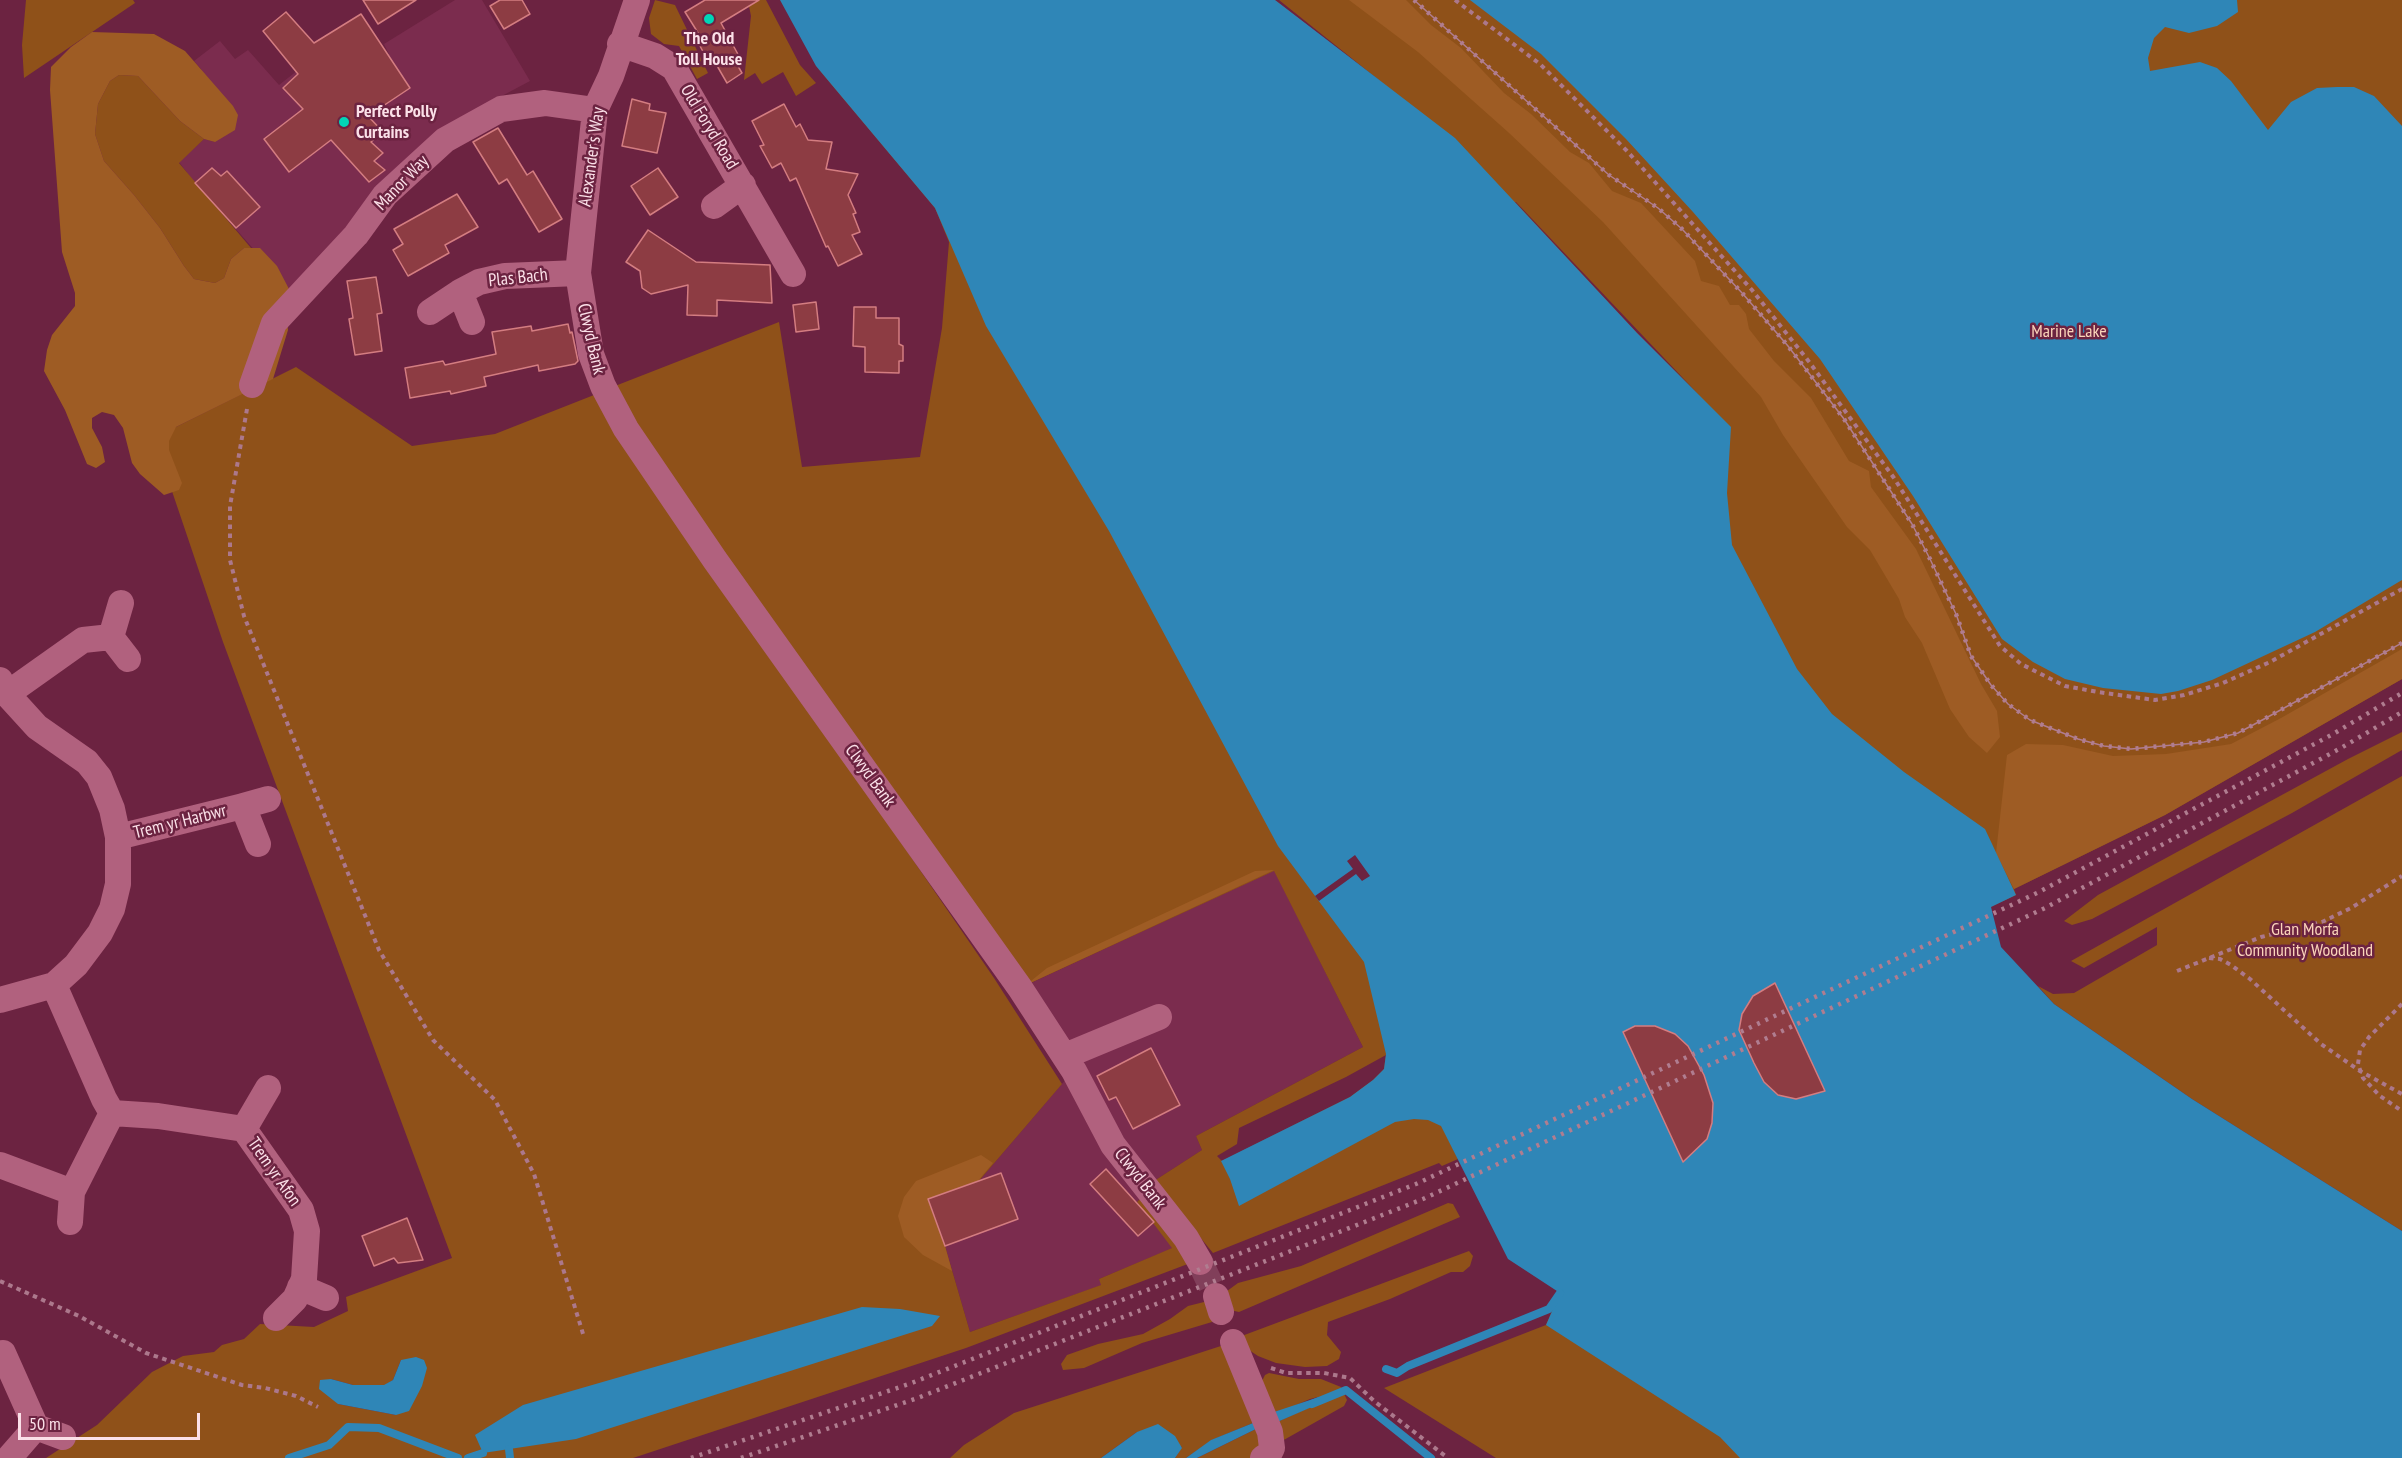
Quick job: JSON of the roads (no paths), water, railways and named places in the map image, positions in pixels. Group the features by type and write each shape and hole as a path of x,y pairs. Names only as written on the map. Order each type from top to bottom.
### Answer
{"street":[{"path":"620,44 637,0"},
{"name":"Alexander's Way","path":"578,273 595,110 611,76 620,44"},
{"name":"Old Foryd Road","path":"620,44 655,56 674,68 793,274"},
{"name":"Manor Way","path":"252,385 274,323 356,235 385,195 445,140 501,109 545,103 595,110"},
{"name":"Old Foryd Road","path":"714,206 743,185"},
{"name":"Plas Bach","path":"430,312 479,282 505,276 578,273"},
{"name":"Clwyd Bank","path":"578,273 591,354 603,386 626,429 715,560 1020,987 1065,1056 1113,1145 1186,1238 1200,1262"},
{"path":"460,292 472,322"},
{"path":"111,637 120,603"},
{"path":"111,637 128,659"},
{"path":"0,1000 54,986 76,965 100,933 112,909 118,884 118,837 112,809 99,777 87,762 37,727 4,687 83,640 111,637"},
{"name":"Trem yr Harbwr","path":"118,837 268,800"},
{"name":"Trem yr Harbwr","path":"243,806 258,844"},
{"path":"54,986 112,1113 72,1192 70,1222"},
{"path":"1065,1056 1160,1017"},
{"name":"Trem yr Afon","path":"244,1129 268,1088"},
{"name":"Trem yr Afon","path":"112,1113 158,1116 244,1129 301,1210 307,1231 306,1261 300,1287 295,1299 276,1318"},
{"path":"0,1165 72,1192"},
{"path":"300,1287 326,1298"},
{"path":"1237,1352 1270,1432 1272,1448 1263,1458"},
{"path":"3,1353 36,1427 63,1437"},
{"path":"9,1458 36,1427"}],"water":[{"path":"780,0 1275,0 1455,138 1637,333 1731,427 1727,493 1732,545 1797,669 1832,714 1904,772 1985,829 2016,895 1991,907 2001,947 2054,1004 2192,1099 2402,1231 2402,1458 1740,1458 1720,1437 1546,1325 1560,1293 1508,1259 1441,1126 1428,1120 1414,1119 1395,1122 1239,1206 1221,1161 1350,1097 1384,1069 1386,1054 1364,962 1278,846 1109,531 986,326 935,208 816,66"},
{"name":"Marine Lake","path":"1470,0 2237,0 2238,12 2217,26 2189,33 2165,27 2154,38 2148,58 2150,71 2200,62 2217,68 2231,81 2268,130 2291,102 2317,88 2337,87 2354,87 2374,96 2402,126 2402,580 2315,632 2212,680 2178,691 2161,694 2103,688 2065,679 2033,662 2002,639 1913,496 1820,359 1693,212 1626,139 1541,54"},
{"path":"862,1307 900,1309 940,1316 932,1326 576,1439 483,1453 475,1435 523,1405"},
{"path":"416,1357 424,1360 427,1368 422,1386 409,1411 396,1415 338,1404 319,1389 320,1380 331,1379 353,1385 384,1385 393,1380 401,1360"},
{"path":"1319,1397 1321,1403 1275,1423 1271,1413"},
{"path":"1258,1421 1260,1427 1197,1458 1186,1458 1211,1440"},
{"path":"1158,1424 1175,1436 1182,1448 1175,1458 1101,1458 1137,1432"}],"waterway":[{"path":"1386,1369 1397,1373 1408,1366 1549,1309 1560,1293"},
{"path":"1312,1404 1346,1390 1431,1458"},
{"path":"289,1458 329,1445 348,1427 379,1428 458,1458"},
{"path":"509,1449 510,1458"},
{"path":"468,1458 483,1453"}],"tunnel":[{"path":"1200,1262 1216,1296"}],"tram line":[{"path":"1414,0 1609,175 1658,208 1682,229 1788,346 1844,419 1912,524 1956,614 1971,656 1991,685 2008,704 2030,720 2078,739 2104,746 2131,749 2204,742 2238,733 2402,643"}],"railway":[{"path":"1414,0 1609,175 1658,208 1682,229 1788,346 1844,419 1912,524 1956,614 1971,656 1991,685 2008,704 2030,720 2078,739 2104,746 2131,749 2204,742 2238,733 2402,643"},
{"path":"691,1458 909,1384 1416,1184 2037,893 2333,734 2402,693"},
{"path":"741,1458 915,1399 1423,1199 2045,908 2341,748 2402,712"}],"place":[{"name":"The Old Toll House","path":"709,19"},
{"name":"Perfect Polly Curtains","path":"344,122"}],"park label":[{"name":"Glan Morfa Community Woodland","path":"2305,940"}]}
